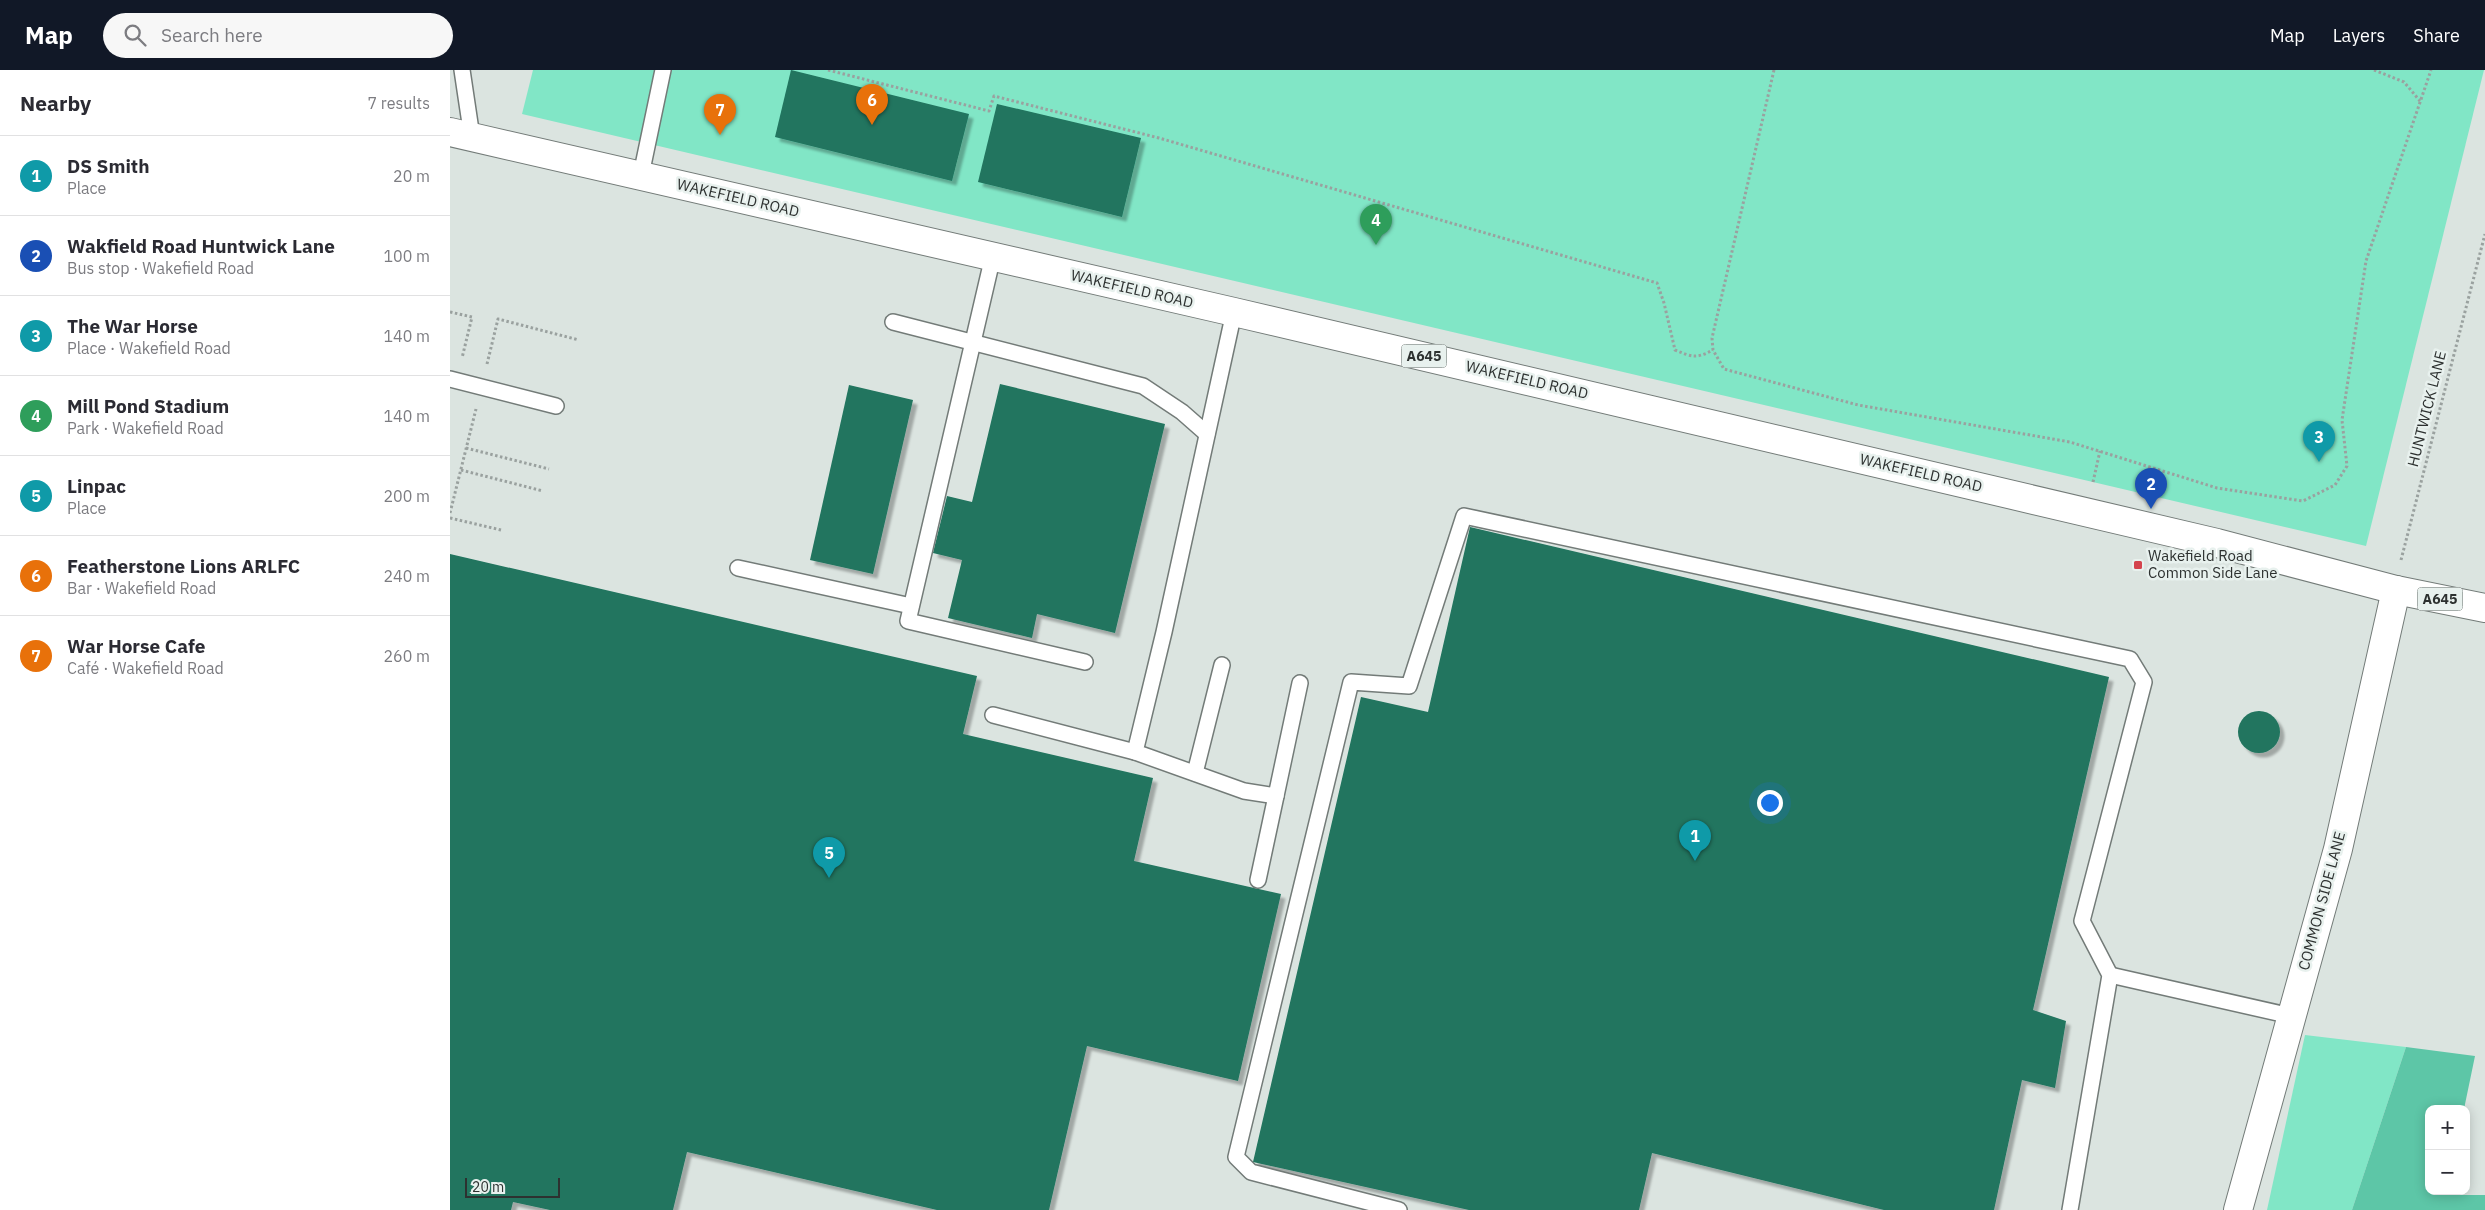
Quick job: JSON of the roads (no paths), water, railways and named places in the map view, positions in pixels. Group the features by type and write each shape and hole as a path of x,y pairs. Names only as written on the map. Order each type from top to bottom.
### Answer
{"main road":[{"name":"WAKEFIELD ROAD","path":"461,135 1234,312 2217,543 2396,590 2485,608"},
{"name":"COMMON SIDE LANE","path":"2238,1210 2338,848 2396,590"}],"lane":[{"path":"461,135 462,70"},
{"path":"641,175 663,70"},
{"path":"993,256 908,621 1085,662"},
{"path":"1135,752 1164,632 1234,312"},
{"path":"893,322 1143,386 1182,412 1207,434"},
{"path":"450,379 556,406"},
{"path":"1399,1210 1251,1172 1236,1157 1351,682 1409,686 1464,516 2130,659 2144,682 2082,921 2110,975 2070,1210"},
{"path":"738,568 911,606"},
{"path":"1195,773 1222,665"},
{"path":"1258,880 1300,683"},
{"path":"993,715 1135,752 1244,791 1276,796"},
{"path":"2110,975 2291,1016"}],"place":[{"name":"Featherstone Lions ARLFC","path":"872,125"},
{"name":"War Horse Cafe","path":"720,135"},
{"name":"Mill Pond Stadium","path":"1376,245"},
{"name":"The War Horse","path":"2319,462"},
{"name":"Wakfield Road Huntwick Lane","path":"2151,509"},
{"name":"Wakefield Road Common Side Lane","path":"2138,565"},
{"name":"DS Smith","path":"1695,861"},
{"name":"Linpac","path":"829,878"}]}
